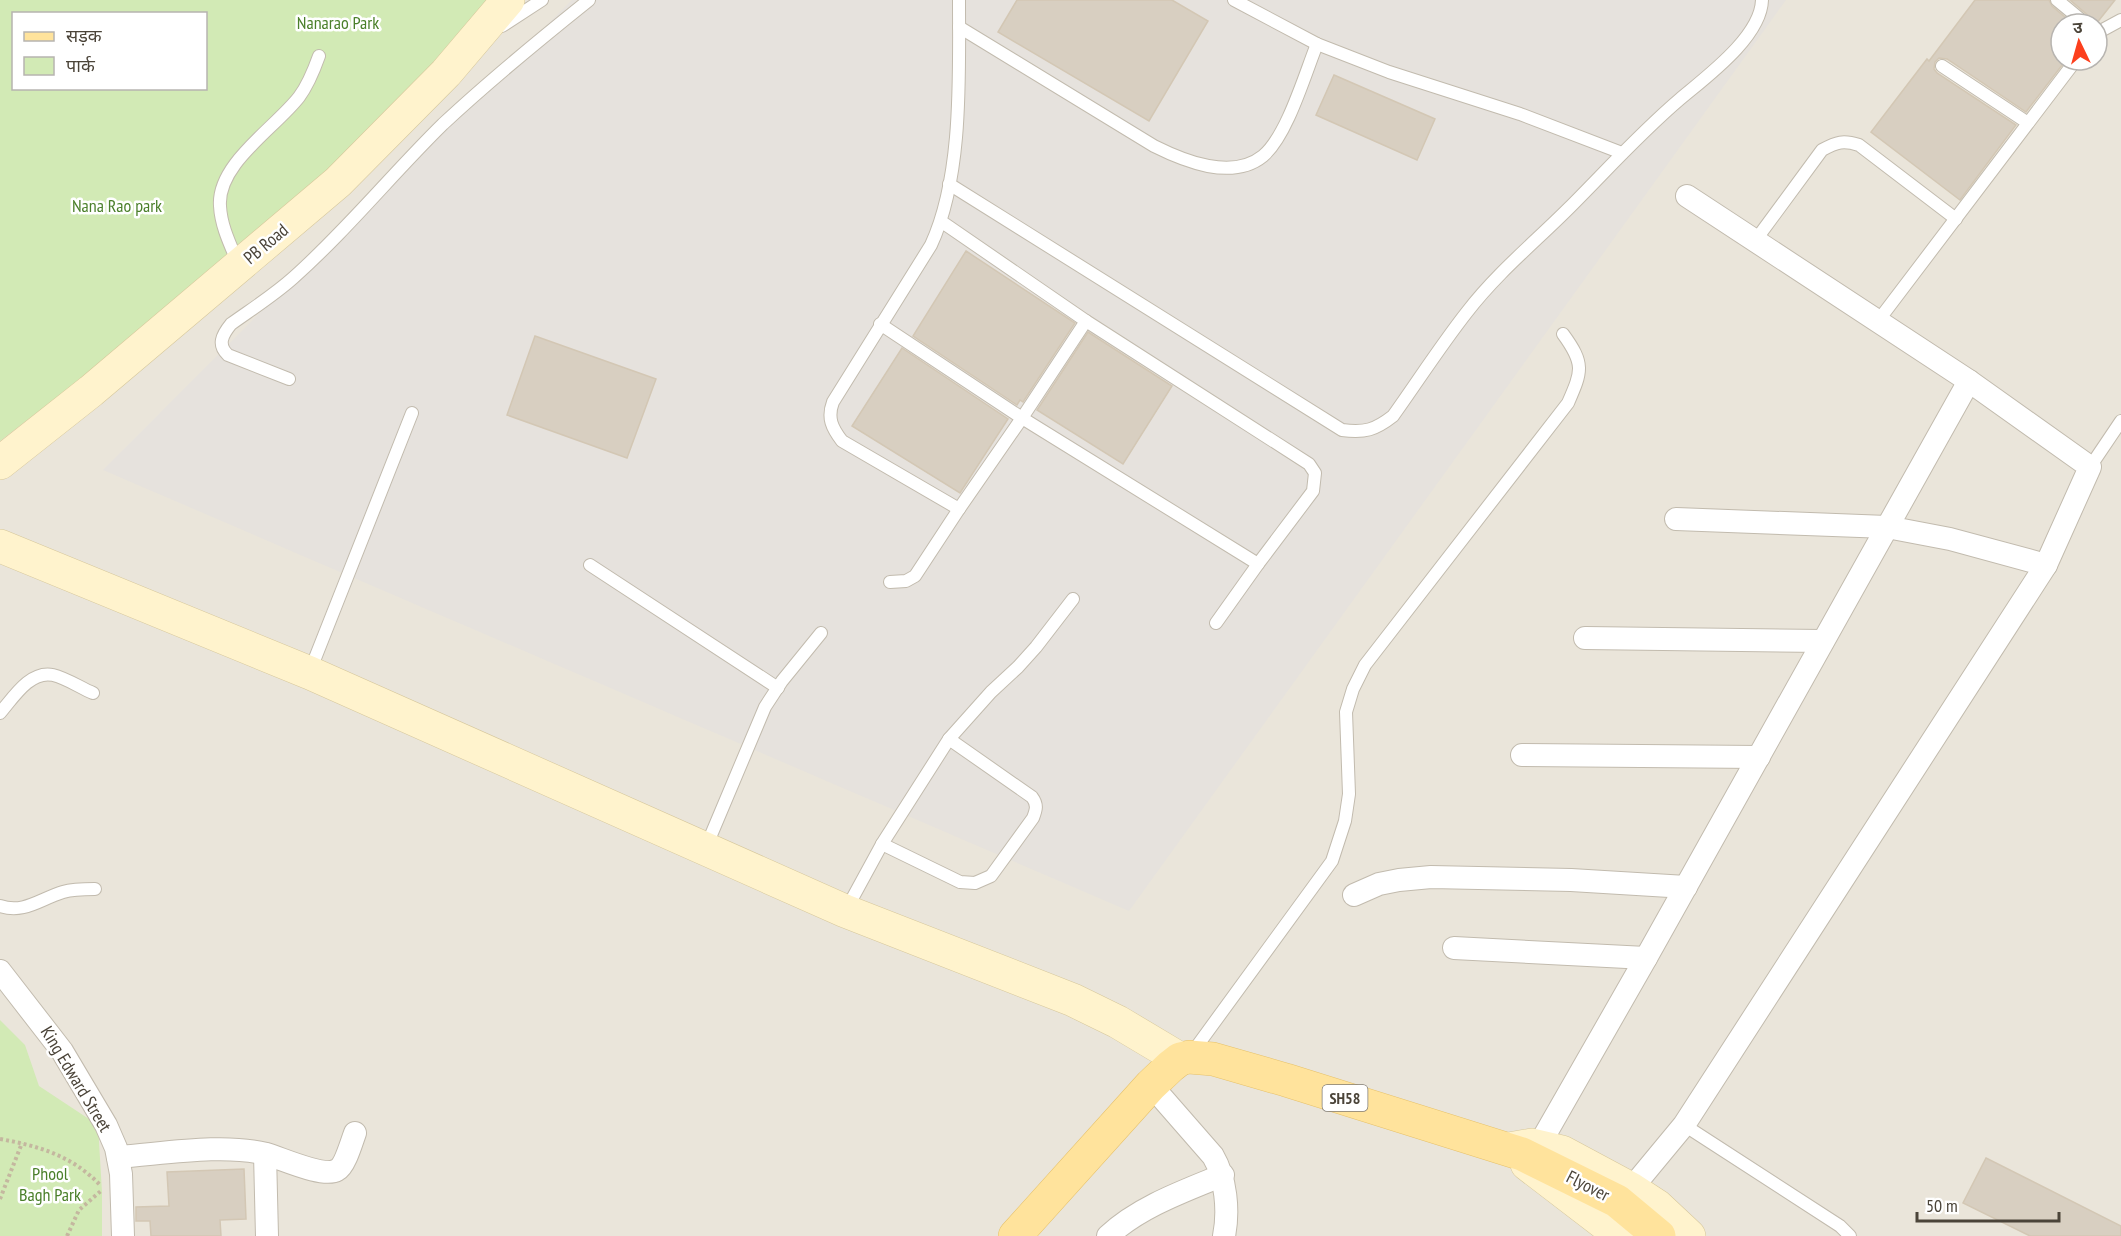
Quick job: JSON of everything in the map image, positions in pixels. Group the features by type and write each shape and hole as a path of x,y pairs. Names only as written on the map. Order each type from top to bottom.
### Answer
{"main road":[{"path":"1015,1236 1151,1085 1171,1066 1185,1058"},
{"name":"SH58","path":"1185,1058 1212,1059 1530,1153"},
{"name":"Flyover","path":"1530,1153 1617,1201 1659,1236"}],"street":[{"name":"PB Road","path":"0,463 91,391 338,182 446,73 508,0"},
{"path":"1630,1189 1684,1125 2046,566 2090,467 1969,381 1687,196"},
{"path":"1530,1153 1646,958 1969,381"},
{"path":"1676,519 1887,527 1950,538 2046,566"},
{"path":"0,546 310,673 845,910 1073,1000 1185,1058"},
{"path":"1585,638 1823,642"},
{"path":"1522,754 1759,757"},
{"path":"1354,895 1389,882 1431,877 1571,880 1686,887"},
{"path":"1454,948 1646,958"},
{"name":"King Edward Street","path":"0,971 62,1051 106,1125 116,1148 121,1174 123,1236"},
{"path":"1151,1085 1213,1156 1223,1175 1224,1236"},
{"path":"118,1157 225,1150 265,1154 331,1172 342,1166 355,1133"},
{"path":"1530,1153 1562,1152 1657,1206 1689,1236"},
{"path":"1530,1153 1555,1187 1605,1230"},
{"path":"265,1154 267,1236"},
{"path":"1108,1236 1166,1199 1223,1175"}],"lane":[{"path":"464,51 542,0"},
{"path":"289,379 228,355 222,350 221,341 231,324 292,279 480,89 516,57 589,0"},
{"path":"959,0 956,123 942,222 931,245 833,402 830,419 832,428 842,441 959,509"},
{"path":"1234,0 1317,44 1389,72 1520,114 1622,153"},
{"path":"949,184 1342,430 1361,432 1380,426 1393,416 1467,312 1496,278 1648,127 1725,60 1749,35 1762,7 1762,0"},
{"path":"2057,0 2072,12"},
{"path":"959,27 1154,146 1181,159 1221,168 1244,164 1262,157 1273,145 1286,121 1317,44"},
{"path":"240,267 222,223 219,204 223,183 234,165 299,97 313,73 319,56"},
{"path":"1942,66 2028,123"},
{"path":"1878,321 2067,72"},
{"path":"1755,241 1822,150 1832,144 1846,141 1859,145 1956,219"},
{"path":"942,222 1086,321 1309,464 1315,474 1313,491 1216,623"},
{"path":"890,582 906,581 915,576 1086,321"},
{"path":"880,324 1022,418 1258,564"},
{"path":"1185,1058 1332,861 1345,821 1349,794 1346,712 1353,689 1365,665 1568,403 1579,378 1580,365 1575,350 1563,334"},
{"path":"310,673 412,413"},
{"path":"2090,467 2121,421"},
{"path":"590,566 778,688"},
{"path":"845,910 882,844 949,739 1036,647 1072,598"},
{"path":"705,849 765,707 821,633"},
{"path":"0,712 25,683 40,675 53,675 93,693"},
{"path":"882,844 960,882 975,883 991,876 1033,818 1037,809 1032,797 949,739"},
{"path":"0,906 19,909 65,891 95,889"},
{"path":"1684,1125 1840,1226 1850,1236"}],"path":[{"path":"0,1139 51,1151 74,1163 93,1177 103,1189 79,1210 67,1236"},
{"path":"0,1199 21,1143"}],"shaded area":[{"path":"0,0 2121,0 2121,1236 0,1236"},
{"path":"572,0 1786,0 1129,911 103,470"}],"green space":[{"name":"Nana Rao park","path":"0,0 513,0 346,176 0,441"},
{"name":"Phool Bagh Park","path":"0,1020 25,1045 39,1086 98,1125 102,1236 0,1236"}],"building":[{"path":"1017,0 1172,0 1208,21 1149,121 998,32"},
{"path":"1975,0 2049,0 2059,12 2049,12 2049,72 2057,72 2026,112 1947,59 1939,58 1935,62 1934,69 1937,73 2016,125 1960,200 1871,132 1927,59 1929,61"},
{"path":"2070,0 2115,0 2106,12 2084,12"},
{"path":"1334,75 1435,119 1417,160 1316,115"},
{"path":"966,251 1075,323 1023,402 1020,400 1017,405 913,336"},
{"path":"1088,332 1172,386 1123,464 1037,410"},
{"path":"535,336 656,379 627,458 507,415"},
{"path":"902,348 1008,419 960,493 852,426"},
{"path":"1986,1158 2121,1226 2121,1236 2030,1236 1963,1203"},
{"path":"244,1169 246,1219 220,1220 221,1236 151,1236 150,1221 136,1221 136,1207 169,1206 167,1172"}],"park label":[{"name":"Nanarao Park","path":"338,23"}]}
